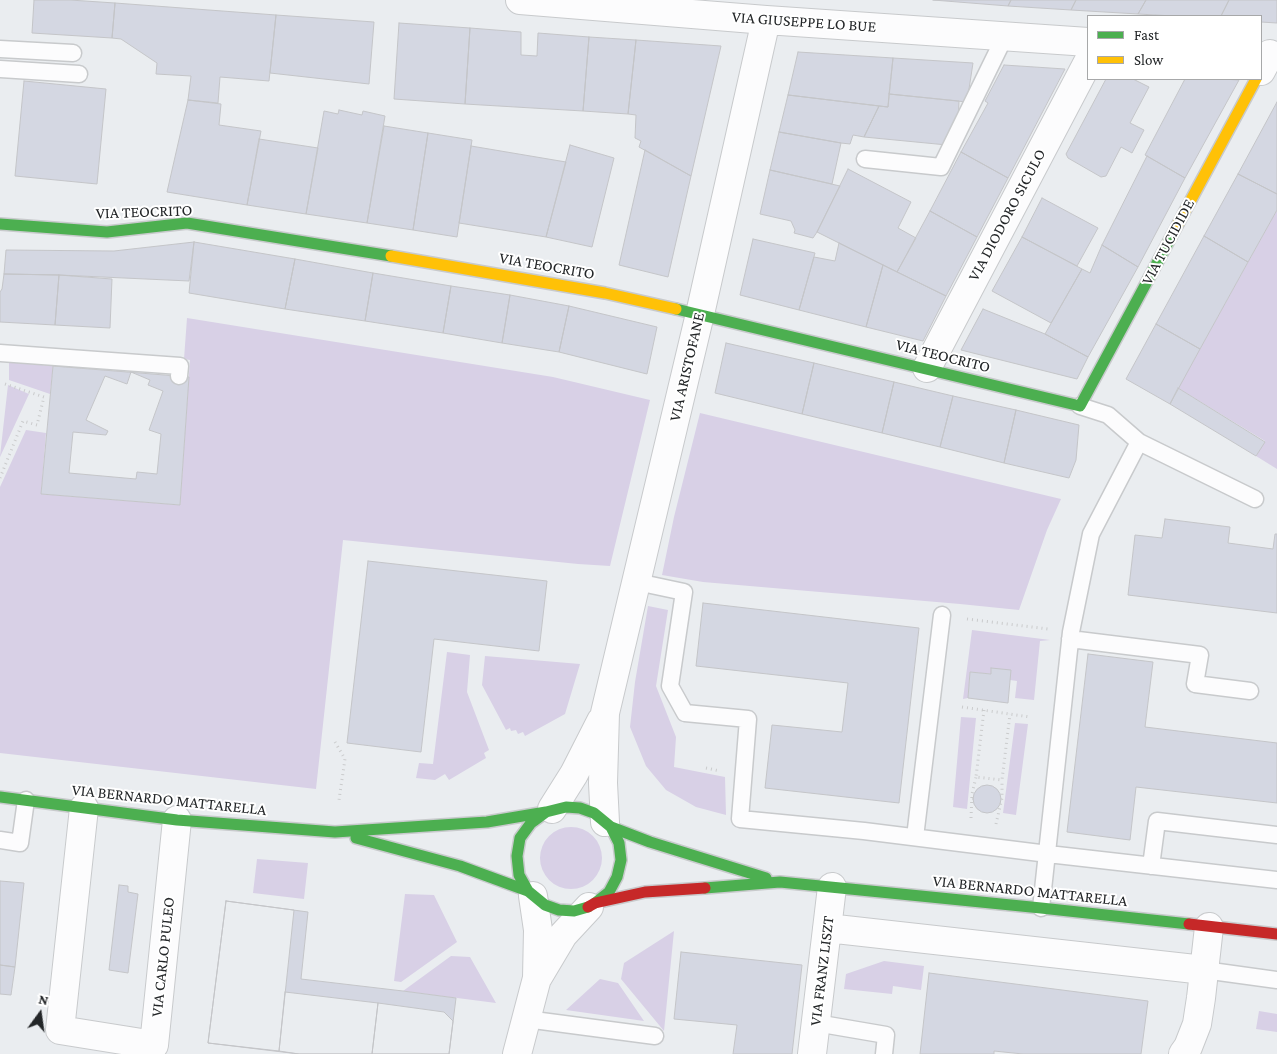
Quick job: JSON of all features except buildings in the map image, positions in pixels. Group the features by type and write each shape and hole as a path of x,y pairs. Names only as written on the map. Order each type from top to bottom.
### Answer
{"street":[{"name":"VIA GIUSEPPE LO BUE","path":"520,0 766,20 1087,42"},
{"name":"VIA ARISTOFANE","path":"605,713 700,314 766,20"},
{"name":"VIA DIODORO SICULO","path":"927,368 1087,64"},
{"name":"VIA TUCIDIDE","path":"1080,406 1255,80"},
{"name":"VIA TEOCRITO","path":"0,224 107,232 187,224 459,267 605,293 700,314 1080,406"},
{"path":"517,1054 537,978 538,930 530,894 519,875 517,856 520,838 531,823 549,810 574,774 605,713"},
{"path":"537,978 563,936 592,905 609,892 617,877 621,860 619,843 608,824 603,783 605,713"},
{"name":"VIA BERNARDO MATTARELLA","path":"0,797 177,820 335,832"},
{"path":"335,832 487,822 566,806 594,813 608,824 650,842 780,882"},
{"name":"VIA CARLO PULEO","path":"84,808 60,1030 102,1045 154,1045 177,820"},
{"path":"335,832 460,866 530,894 545,905 559,910 574,911 645,892 780,882"},
{"name":"VIA BERNARDO MATTARELLA","path":"780,882 1277,934"},
{"name":"VIA FRANZ LISZT","path":"812,1054 832,887"},
{"path":"1183,1054 1188,1047 1197,1024 1209,926"},
{"path":"827,928 1204,970"}],"lane":[{"path":"865,159 941,166 1005,36"},
{"path":"0,49 73,53"},
{"path":"0,69 78,74"},
{"path":"0,353 180,366 180,376"},
{"path":"1080,406 1108,415 1139,442 1255,499"},
{"path":"1041,908 1070,636 1091,534 1139,442"},
{"path":"637,582 684,592 670,686 685,713 748,718 740,818 1277,880"},
{"path":"915,837 942,615"},
{"path":"1070,636 1200,655 1195,684 1250,691"},
{"path":"0,840 20,843 26,800"},
{"path":"1151,866 1158,821 1277,835"},
{"path":"1204,970 1277,980"},
{"path":"526,1019 655,1036"},
{"path":"816,1023 886,1035 884,1054"}],"path":[{"path":"0,478 24,421 37,425 44,397 2,383"},
{"path":"942,615 1070,636"},
{"path":"962,707 1030,717"},
{"path":"971,824 972,794 976,777 984,710"},
{"path":"995,826 1002,798 1002,780 1010,714"},
{"path":"335,742 345,759 335,832"},
{"path":"976,777 1002,780"}],"shaded area":[{"path":"1277,210 1277,469 1256,456 1265,441 1178,388"},
{"path":"187,318 553,377 650,400 610,566 343,540 316,789 0,753 0,487 26,430 46,433 41,494 180,505 190,360 184,359"},
{"path":"9,362 53,366 50,394 9,380"},
{"path":"8,385 29,394 0,457 0,456"},
{"path":"700,413 1061,499 1047,530 1019,610 703,582 662,575 674,517"},
{"path":"648,606 668,610 656,686 676,737 674,767 725,777 726,815 696,807 666,790 646,766 630,727 635,682"},
{"path":"972,630 1050,640 1040,641 1034,700 1015,698 1017,681 1010,680 991,669 991,674 970,672 968,698 963,699"},
{"path":"447,652 470,655 467,692 489,750 484,753 486,758 449,780 445,774 435,780 416,778 419,763 433,764"},
{"path":"485,656 580,664 565,714 525,736 523,732 518,734 516,730 511,731 510,728 506,730 482,685"},
{"path":"961,717 976,718 967,809 953,807"},
{"path":"1015,723 1028,724 1016,815 1003,813"},
{"path":"565,827 577,827 593,836 600,846 602,858 600,870 593,880 577,889 565,889 554,884 545,875 540,864 540,852 545,841 554,832"},
{"path":"257,859 308,863 304,899 253,893"},
{"path":"405,894 434,895 457,942 401,982 394,981"},
{"path":"674,931 664,1031 621,979 624,963"},
{"path":"451,956 470,957 496,1003 403,991"},
{"path":"884,961 924,966 921,990 893,986 892,994 844,989 846,974"},
{"path":"600,979 618,983 644,1021 566,1010"},
{"path":"1259,1011 1277,1014 1277,1032 1256,1029"}],"traffic: fast":[{"path":"0,224 107,232 187,223 391,256"},
{"path":"676,309 1080,406 1178,224"},
{"path":"0,797 177,820 335,832 487,822 546,812"},
{"path":"588,907 574,911 559,910 545,905 528,891 519,875 517,856 520,838 531,823 546,812 566,807 580,808 594,813 611,827 619,843 621,860 617,877 609,892 595,903"},
{"path":"611,827 650,842 766,878"},
{"path":"356,838 460,866 528,891"},
{"path":"705,888 780,882 1189,924"}],"traffic: slow":[{"path":"1178,224 1255,80"},
{"path":"391,256 605,293 676,309"}],"traffic: jam":[{"path":"588,907 595,903 645,892 705,888"},
{"path":"1189,924 1277,934"}]}
